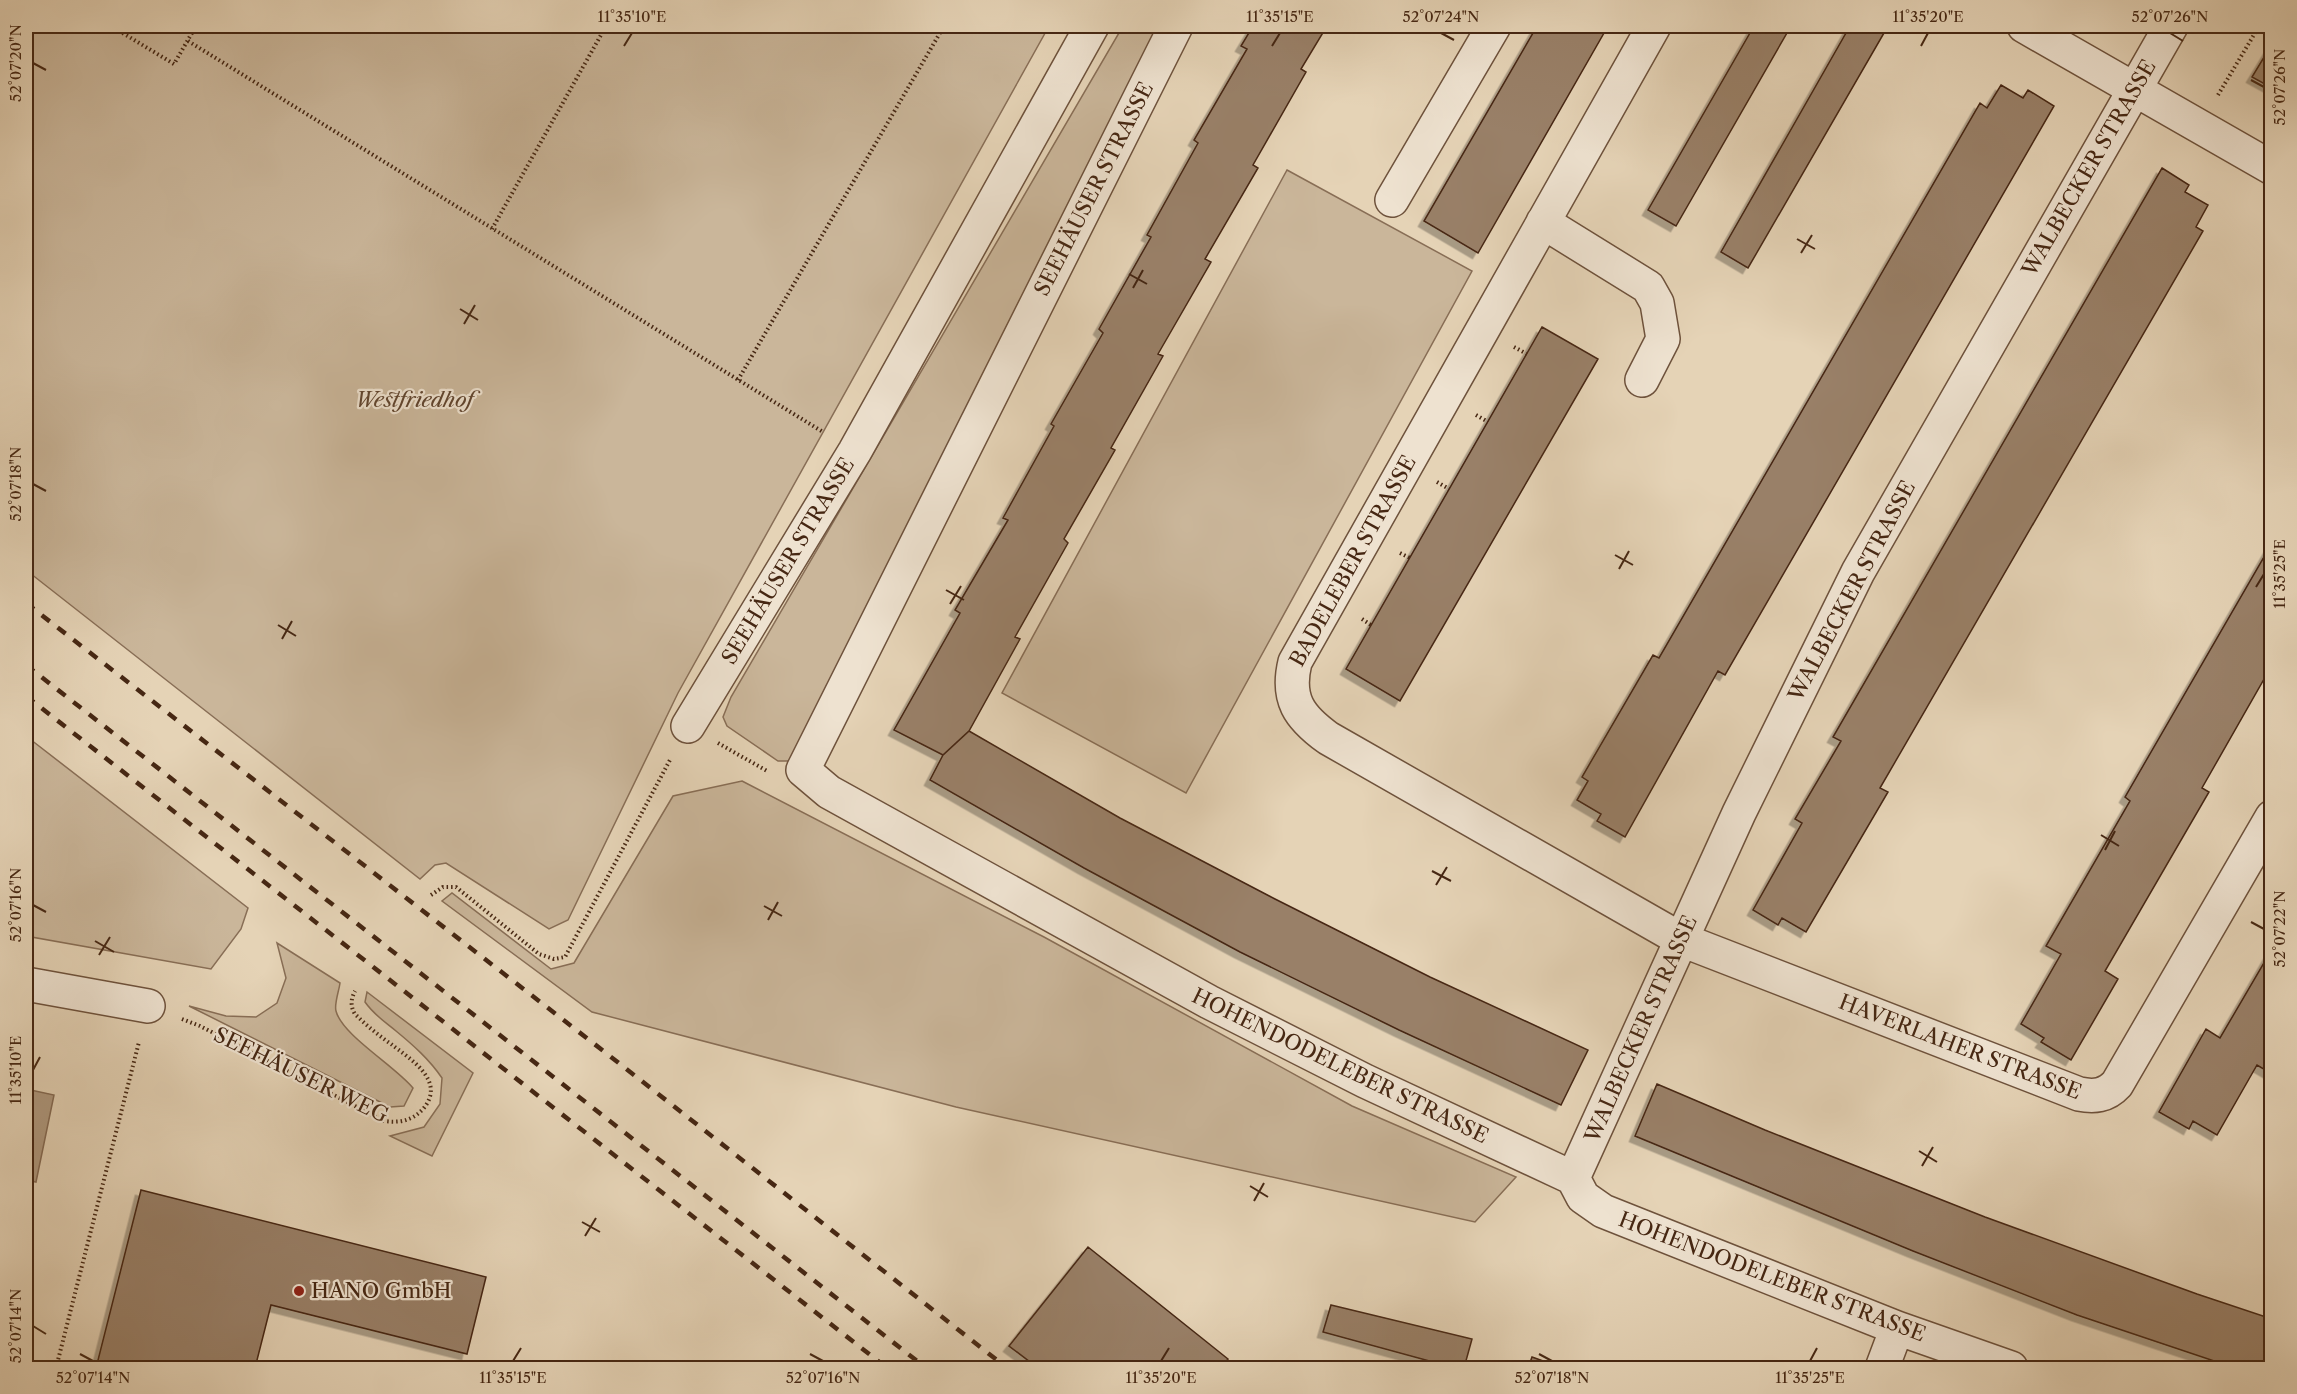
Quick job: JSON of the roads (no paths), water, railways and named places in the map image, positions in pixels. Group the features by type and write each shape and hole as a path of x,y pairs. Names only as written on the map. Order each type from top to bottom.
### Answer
{"street":[{"name":"SEEHÄUSER STRASSE","path":"688,726 855,451 1092,26"},
{"name":"SEEHÄUSER STRASSE","path":"802,770 1176,26"},
{"path":"1392,200 1494,26"},
{"name":"BADELEBER STRASSE","path":"1654,26 1300,652 1295,662 1291,687 1294,701 1306,720 1328,738 1682,940"},
{"path":"2024,26 2271,168"},
{"name":"WALBECKER STRASSE","path":"1573,1178 1744,803 1858,572 2171,26"},
{"path":"1543,222 1648,287 1657,303 1663,339 1642,380"},
{"name":"HOHENDODELEBER STRASSE","path":"802,770 829,792 1209,1002 1365,1081 1573,1178 1583,1197 1603,1211 1897,1328 2011,1368"},
{"name":"HAVERLAHER STRASSE","path":"1682,940 2079,1094 2100,1095 2117,1084 2271,817"},
{"path":"26,984 148,1006"},
{"path":"1882,1368 1897,1328"}],"railway":[{"path":"26,603 606,1053 1007,1368"},
{"path":"26,665 926,1368"},
{"path":"26,696 887,1368"}],"place":[{"name":"HANO GmbH","path":"299,1291"}],"park label":[{"name":"Westfriedhof","path":"414,400"}]}
